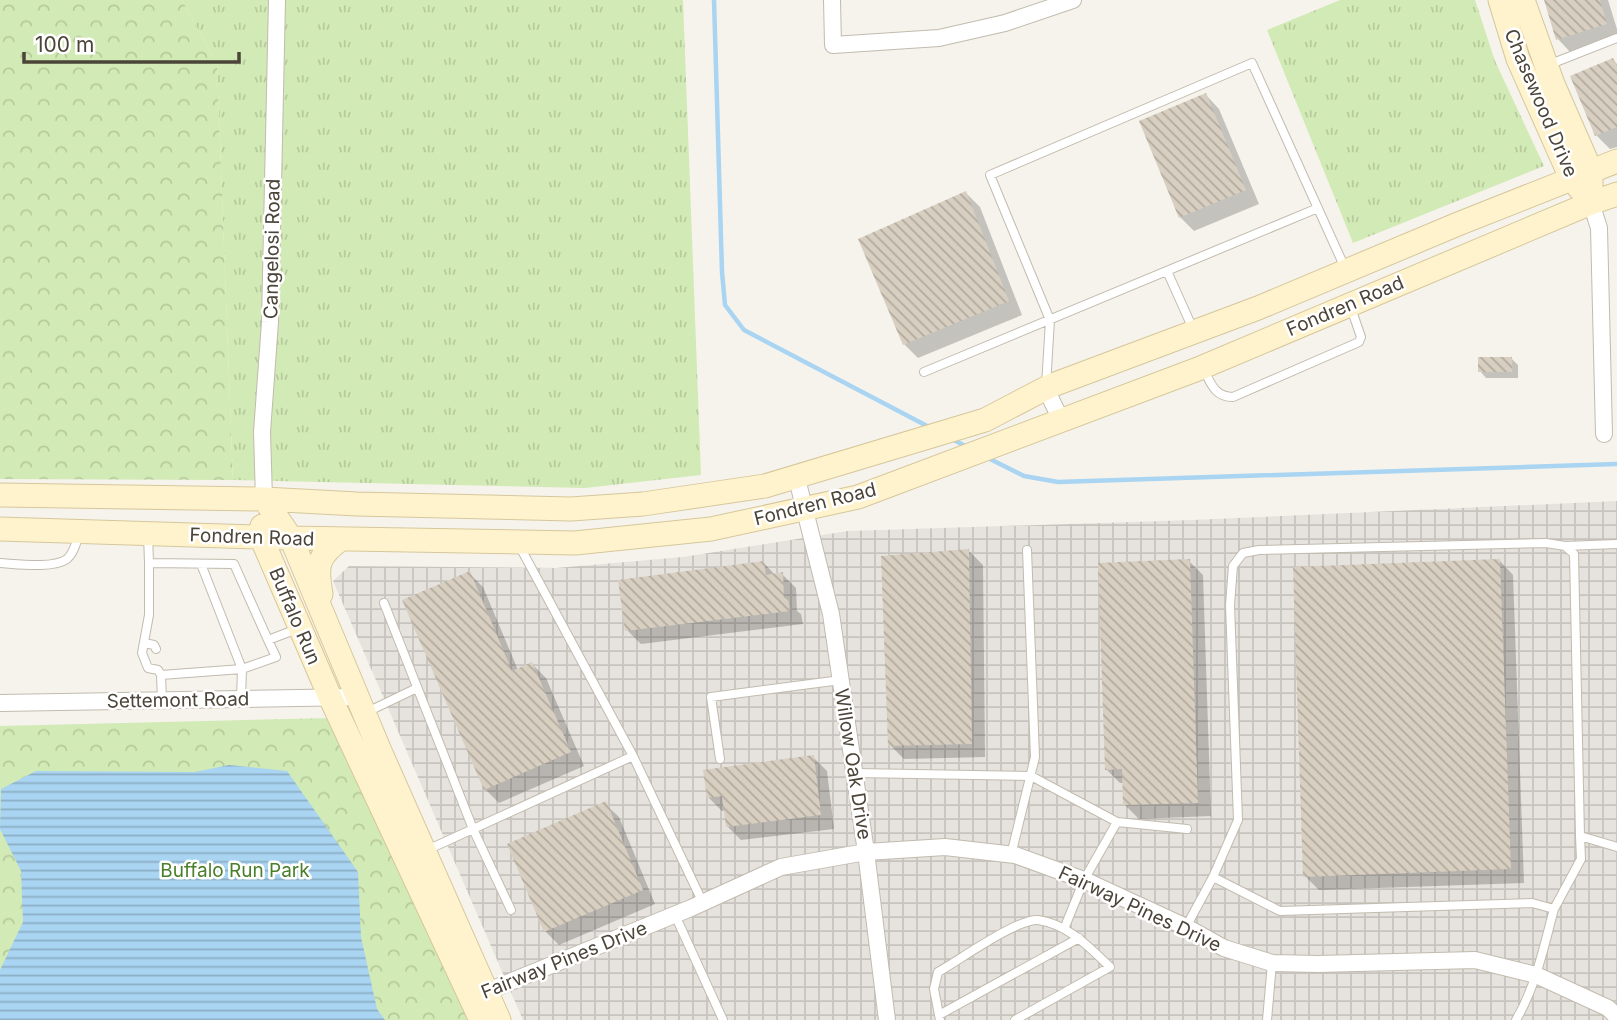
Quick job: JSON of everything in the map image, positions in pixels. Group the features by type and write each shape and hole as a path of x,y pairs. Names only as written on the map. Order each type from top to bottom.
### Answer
{"main road":[{"name":"Chasewood Drive","path":"1512,3 1546,65 1591,203"},
{"name":"Chasewood Drive","path":"1512,3 1518,59 1581,174"},
{"name":"Fondren Road","path":"0,495 264,499 570,509 643,503 765,486 985,420 1046,388 1199,330 1581,174 1617,162"},
{"name":"Fondren Road","path":"0,529 575,543 711,529 805,510 858,497 1210,364 1617,194"},
{"path":"1352,269 1371,295"},
{"path":"1199,330 1210,364"},
{"path":"80,531 81,496"},
{"name":"Buffalo Run","path":"264,499 261,537 330,697 479,995 499,1020"},
{"name":"Buffalo Run","path":"264,499 291,538 360,705 425,851 479,995 481,1020"},
{"path":"570,509 575,543"},
{"path":"325,618 318,568 322,555 341,539"}],"street":[{"name":"Cangelosi Road","path":"264,499 262,432 270,322 277,0"},
{"path":"832,0 834,45 939,38 1005,23 1073,0"},
{"name":"Chasewood Drive","path":"1591,203 1599,228 1609,311 1604,434"},
{"path":"1046,388 1061,420"},
{"name":"Willow Oak Drive","path":"796,475 831,614 866,852 887,1020"},
{"name":"Settemont Road","path":"0,703 330,697 360,705"},
{"name":"Fairway Pines Drive","path":"479,995 674,915 780,867 866,852 945,847 1011,855 1084,880 1224,948 1272,963 1475,960 1536,975 1608,1008 1617,1017"}],"lane":[{"path":"1546,65 1617,38"},
{"path":"1046,388 1050,320 990,175 1252,63 1318,208 1352,269"},
{"path":"924,372 1318,208"},
{"path":"1167,271 1199,330"},
{"path":"1210,364 1214,390 1225,397 1233,397 1359,342 1361,337 1349,304"},
{"path":"0,564 59,563 68,558 74,550 80,531"},
{"path":"148,534 149,614 142,653 148,668 242,669 276,657 253,616 238,583 234,565 149,563"},
{"path":"517,542 633,756 703,902"},
{"path":"1185,928 1213,877 1238,820 1230,605 1233,566 1243,553 1259,550 1546,543 1565,546 1617,544"},
{"path":"1516,1020 1526,1004 1555,909 1581,859 1574,554 1565,546"},
{"path":"1011,855 1035,757 1027,550"},
{"path":"201,564 216,592 237,644 242,669 241,699"},
{"path":"384,603 473,829 511,910"},
{"path":"263,636 300,627"},
{"path":"144,643 154,645 156,649"},
{"path":"160,669 162,700"},
{"path":"720,759 711,697 841,680"},
{"path":"360,705 417,688"},
{"path":"425,851 633,756"},
{"path":"855,773 1031,776 1117,822 1187,829"},
{"path":"1064,929 1084,880 1117,822"},
{"path":"1580,835 1617,847"},
{"path":"1213,877 1280,911 1532,903 1555,909"},
{"path":"674,915 723,1020"},
{"path":"1015,1020 1110,967 1079,938 1064,929 1037,920 1020,923 938,972 934,989 940,1018 1079,938"},
{"path":"1267,1020 1272,963"}],"shaded area":[{"path":"1617,501 1617,1020 523,1020 333,581 349,566 556,568 683,557 848,531 1192,520"}],"green space":[{"path":"0,0 182,0 217,64 233,480 0,479"},
{"path":"182,0 683,0 701,475 585,488 233,480 217,64"},
{"path":"1340,0 1475,0 1495,61 1544,166 1353,243 1267,30"},
{"name":"Buffalo Run Park","path":"330,718 469,1020 0,1020 0,726"}],"water":[{"name":"Buffalo Run Park","path":"229,765 287,771 358,872 361,937 377,1009 385,1020 0,1020 0,970 23,922 21,871 0,829 1,789 36,771 195,772"}],"building":[{"path":"1544,0 1600,0 1607,24 1556,40"},
{"path":"1613,58 1617,67 1617,127 1595,136 1570,76"},
{"path":"1206,93 1246,190 1179,218 1139,121"},
{"path":"966,191 1009,301 903,345 858,239"},
{"path":"1478,357 1512,357 1512,372 1478,372"},
{"path":"969,549 972,744 888,746 881,556"},
{"path":"1190,559 1198,803 1123,805 1122,769 1105,770 1098,563"},
{"path":"1500,559 1511,869 1303,877 1293,567"},
{"path":"764,561 766,575 783,572 784,598 788,598 790,611 625,631 618,580"},
{"path":"470,571 512,671 532,662 571,752 484,790 402,600"},
{"path":"814,755 821,815 726,827 722,796 707,798 703,770"},
{"path":"606,801 643,890 544,932 507,844"}],"waterway":[{"path":"714,0 725,305 744,330 929,427"},
{"path":"952,439 969,448"},
{"path":"986,457 1024,476 1058,482 1617,464"}]}
